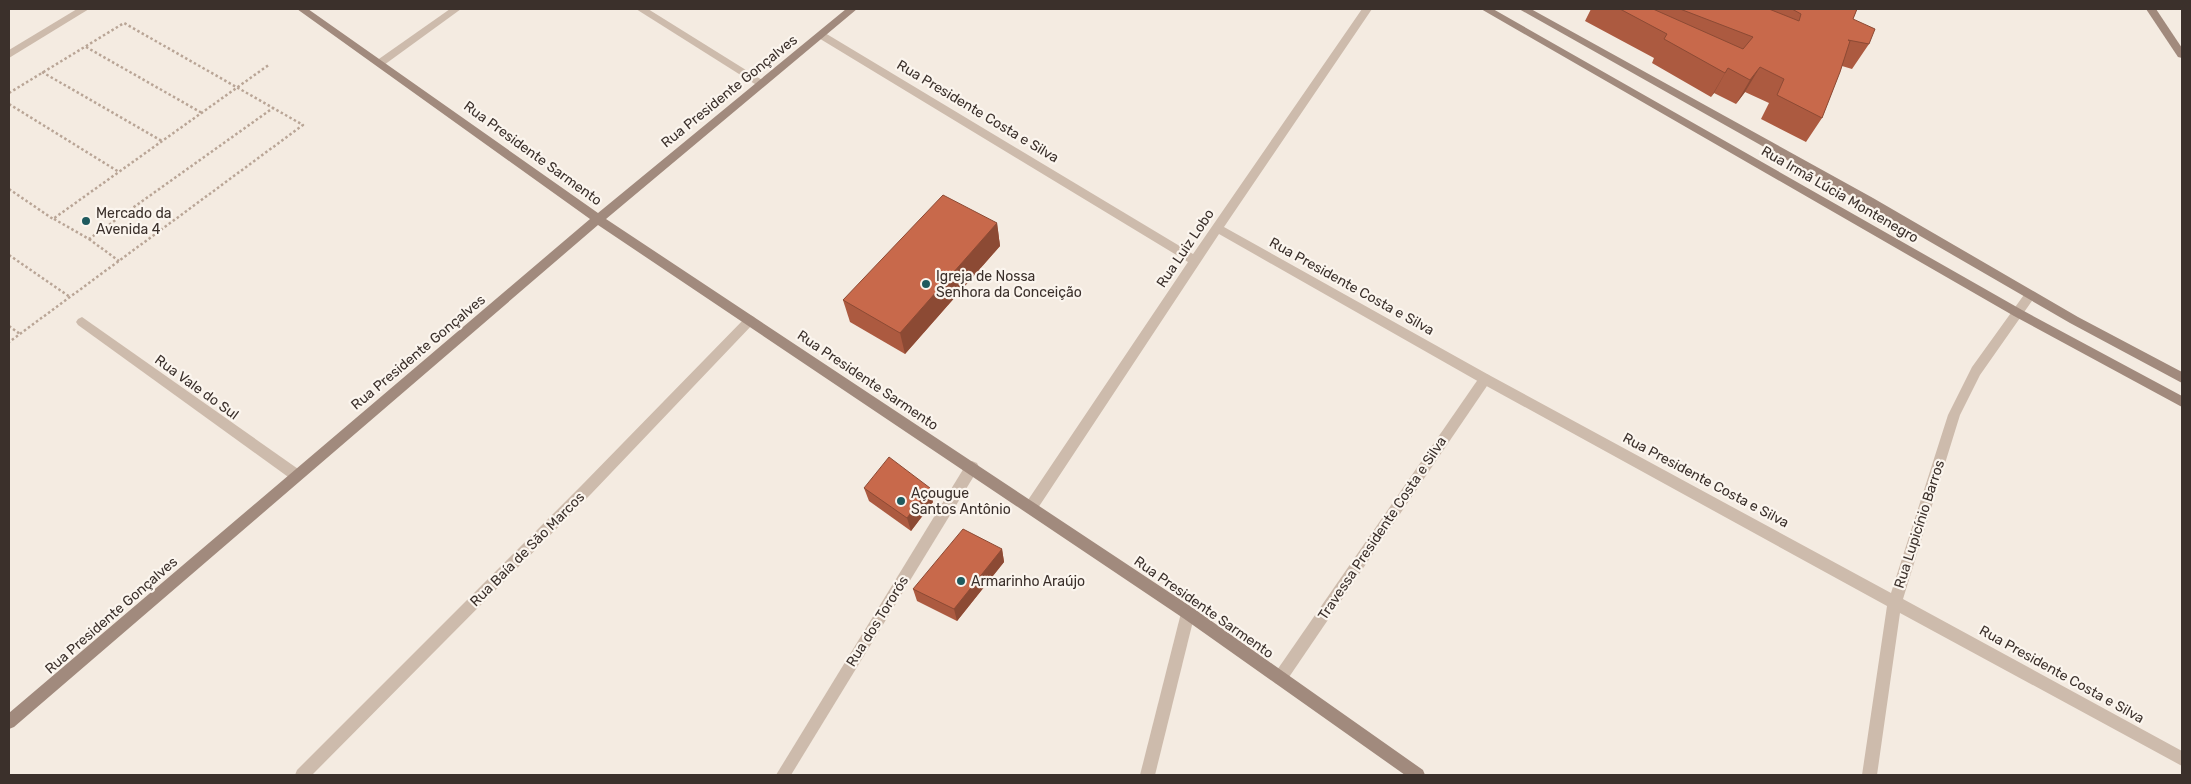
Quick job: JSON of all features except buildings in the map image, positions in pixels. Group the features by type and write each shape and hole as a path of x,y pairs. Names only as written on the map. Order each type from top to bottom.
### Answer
{"street":[{"path":"9,55 84,9"},
{"name":"Rua Presidente Sarmento","path":"302,9 598,219 1188,613 1418,775"},
{"path":"380,63 456,9"},
{"path":"640,9 762,83"},
{"name":"Rua Presidente Gonçalves","path":"9,722 598,219 852,9"},
{"name":"Rua Luiz Lobo","path":"1031,507 1217,228 1367,9"},
{"name":"Rua Irmã Lúcia Montenegro","path":"1486,9 2018,313 2182,402"},
{"name":"Rua Irmã Lúcia Montenegro","path":"1524,9 1870,201 2030,295 2182,378"},
{"path":"2151,9 2182,55"},
{"name":"Rua Presidente Costa e Silva","path":"821,35 1195,261"},
{"name":"Rua Presidente Costa e Silva","path":"1217,228 1485,379 2182,759"},
{"name":"Rua Lupicínio Barros","path":"1869,775 1895,601 1954,415 1976,372 1999,336 2030,295"},
{"name":"Rua Baía de São Marcos","path":"302,775 586,490 750,320"},
{"name":"Rua Vale do Sul","path":"82,322 296,475"},
{"name":"Travessa Presidente Costa e Silva","path":"1280,678 1485,379"},
{"name":"Rua dos Tororós","path":"783,775 972,467"},
{"path":"1147,775 1188,613"}],"path":[{"path":"9,93 124,23 303,125 9,342"},
{"path":"85,46 202,113"},
{"path":"53,219 270,64"},
{"path":"42,72 162,141"},
{"path":"9,104 119,172"},
{"path":"89,239 273,108"},
{"path":"9,189 53,219 89,239 120,261"},
{"path":"9,254 70,297"},
{"path":"9,326 20,334"}],"place":[{"name":"Mercado da Avenida 4","path":"86,221"},
{"name":"Igreja de Nossa Senhora da Conceição","path":"926,284"},
{"name":"Açougue Santos Antônio","path":"901,501"},
{"name":"Armarinho Araújo","path":"961,581"}]}
